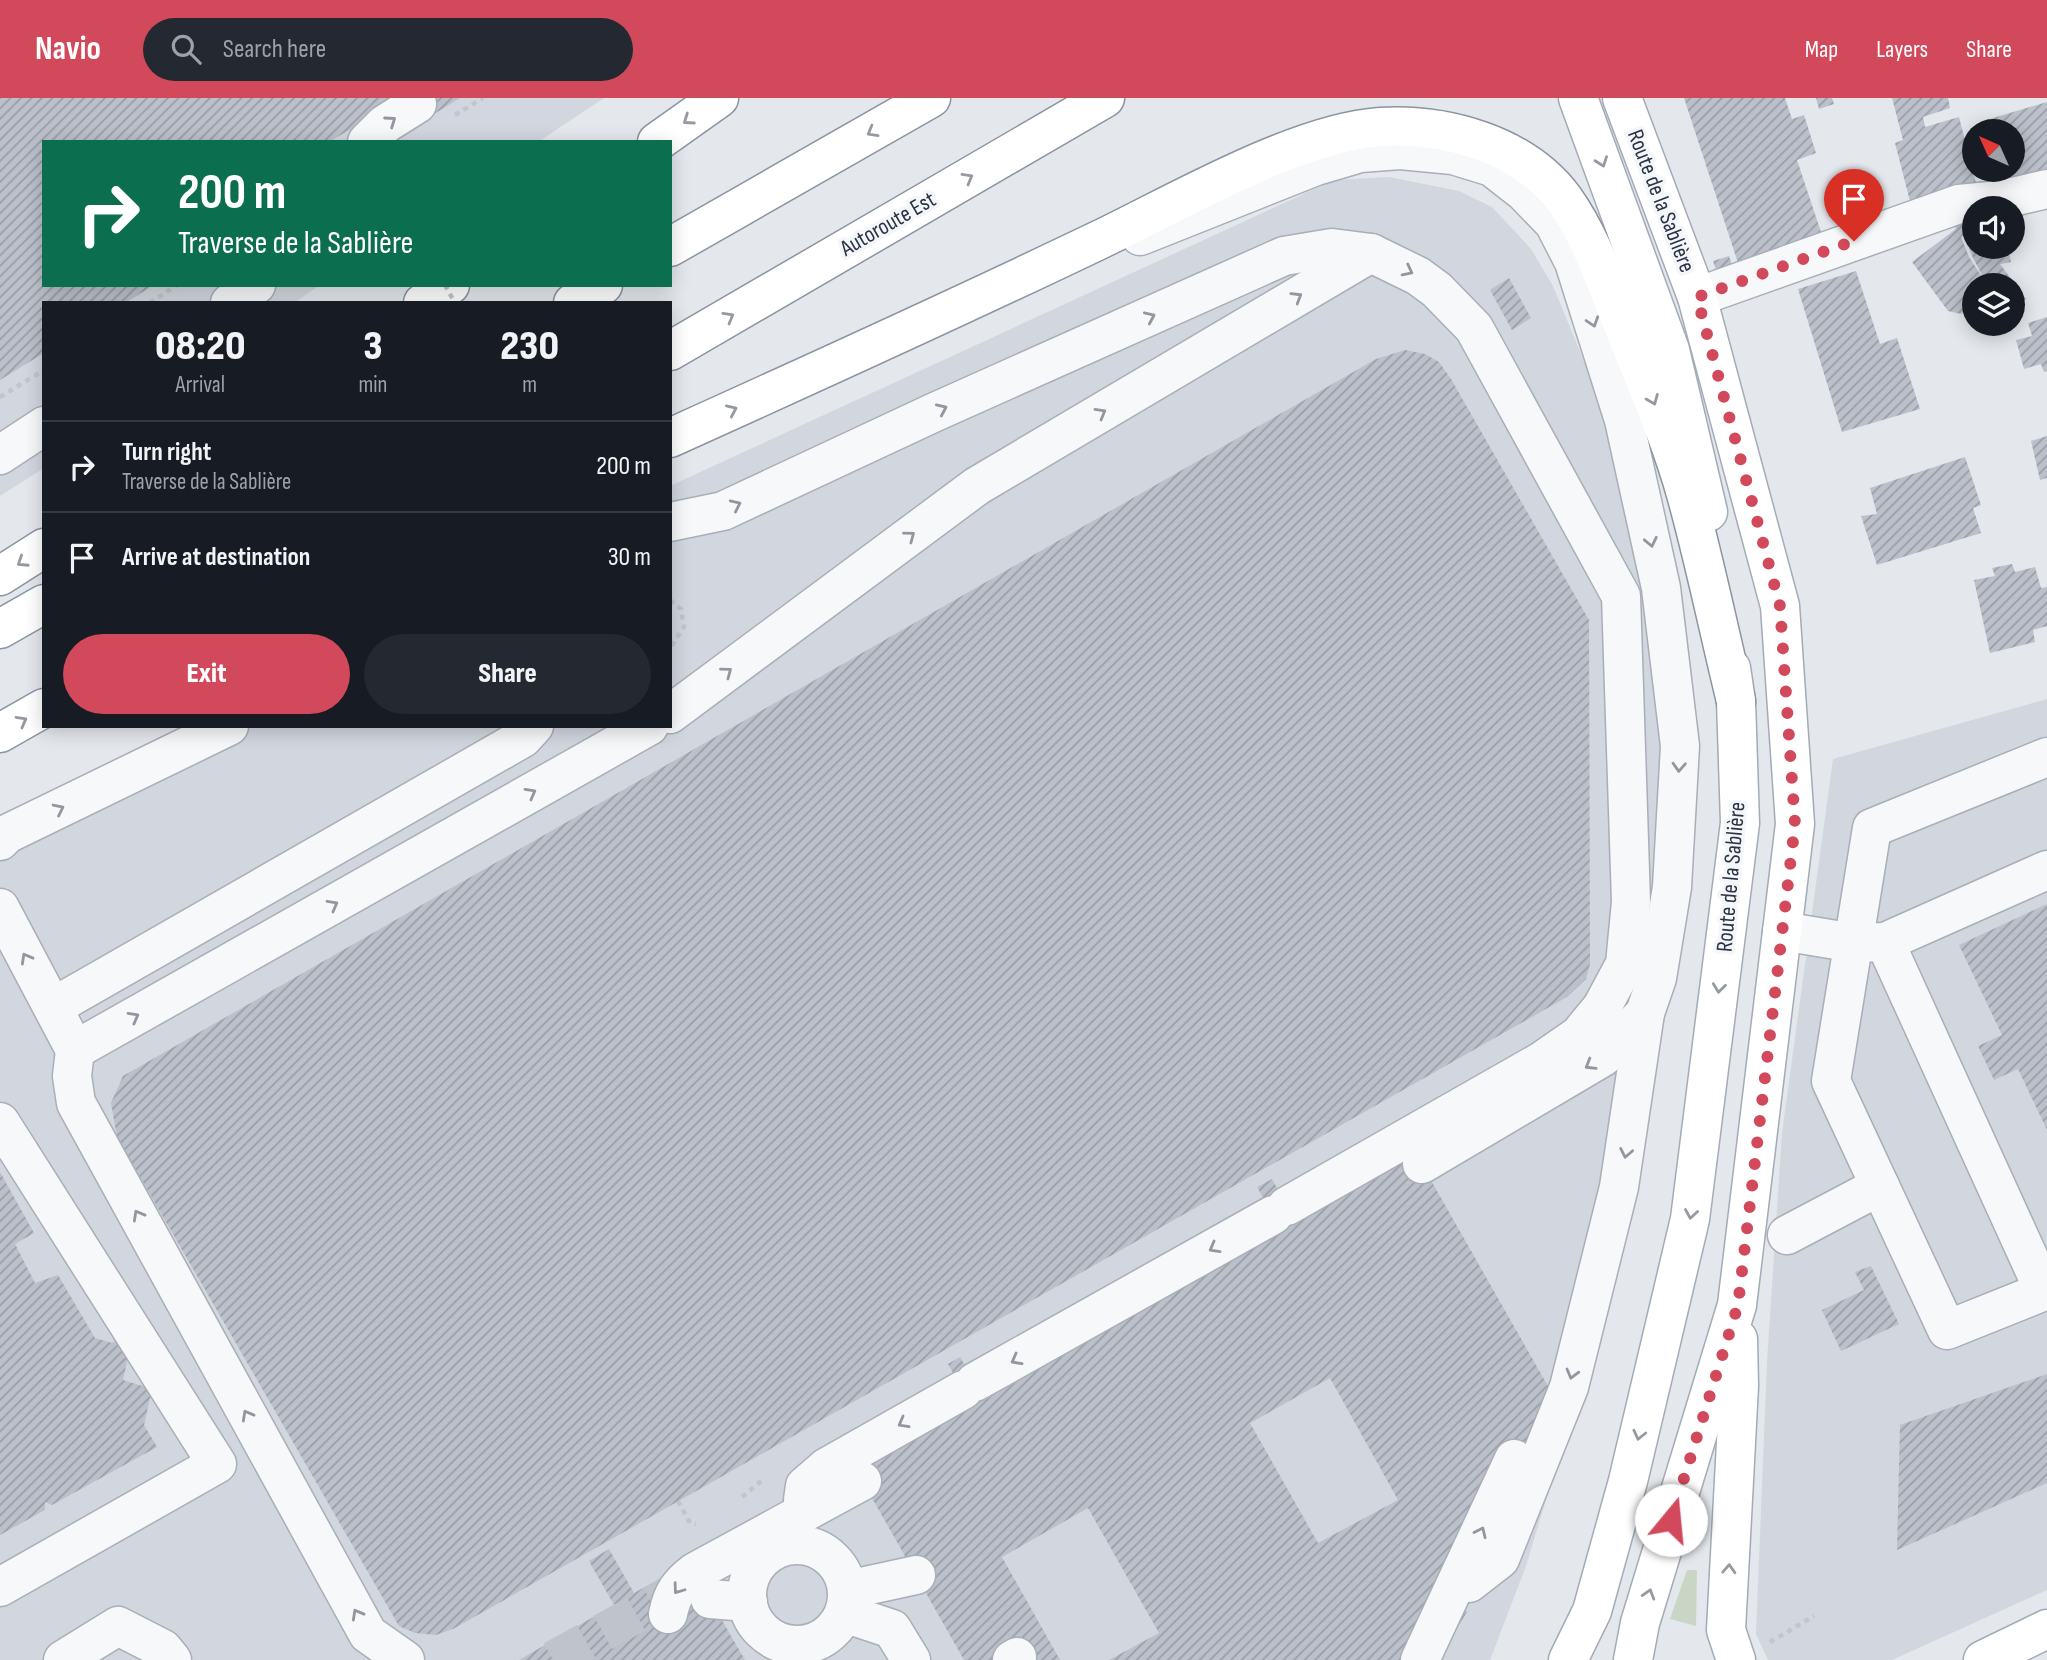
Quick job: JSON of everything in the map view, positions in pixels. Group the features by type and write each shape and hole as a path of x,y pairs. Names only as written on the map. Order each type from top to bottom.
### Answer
{"main road":[{"path":"659,140 719,98"},
{"path":"672,246 931,98"},
{"name":"Autoroute Est","path":"672,350 1105,98"},
{"name":"Route de la Sablière","path":"1568,1660 1592,1611 1628,1482 1690,1219 1740,823 1736,701 1712,526 1670,350 1578,98"},
{"name":"Route de la Sablière","path":"1622,98 1697,297 1780,606 1795,824 1738,1305 1640,1622 1633,1660"},
{"path":"672,437 937,317 1250,168 1322,139 1378,127 1434,128 1469,136 1531,167 1562,197 1588,239 1664,426 1686,494 1736,701"},
{"path":"426,301 447,287"},
{"path":"576,301 600,287"},
{"path":"0,576 42,549"},
{"path":"0,629 42,605"},
{"path":"0,733 42,709"},
{"path":"1738,1305 1739,1386 1726,1630 1751,1652"},
{"path":"1983,1660 2047,1629"}],"street":[{"path":"369,140 385,124 417,104"},
{"path":"937,317 1316,166 1360,153 1400,150 1453,155 1492,167 1524,192 1554,223 1574,262 1624,420 1661,588 1680,746 1670,902 1657,978 1645,1013 1619,1187 1569,1387 1500,1559 1469,1583"},
{"path":"1697,297 1959,204 2000,200 2047,189"},
{"path":"672,522 723,511 935,412 1284,256 1332,248 1371,253 1418,276 1437,290 1474,328 1620,596 1630,902 1625,964 1602,1007 1579,1035 1472,1102 827,1467 805,1486 798,1525 750,1587 752,1618 761,1631 796,1653 916,1575"},
{"path":"672,713 977,486 1371,253"},
{"path":"233,301 253,287"},
{"path":"0,455 42,427"},
{"path":"0,841 7,834 225,728"},
{"path":"53,1007 523,738 532,728"},
{"path":"75,1050 645,728"},
{"path":"1869,942 2045,1290 1947,1330 1831,1081 1869,942 1872,828 2047,757"},
{"path":"1782,931 1869,942 2047,870"},
{"path":"0,908 75,1050 72,1076 76,1102 368,1634 399,1659"},
{"path":"1422,1164 1603,1057 1645,1013"},
{"path":"0,1122 216,1464 0,1587"},
{"path":"1787,1235 1880,1186"},
{"path":"1420,1660 1521,1446 1525,1427"},
{"path":"668,1614 671,1598 680,1584 695,1572 862,1480"},
{"path":"798,1525 811,1547 826,1554 838,1566 842,1623"},
{"path":"712,1588 750,1587"},
{"path":"842,1623 892,1629 911,1660"},
{"path":"63,1660 118,1626 163,1649 172,1660"}],"path":[{"path":"153,301 174,287"},
{"path":"0,397 42,371"},
{"path":"672,602 681,609 684,627 672,645"},
{"path":"738,1501 767,1476"},
{"path":"678,1501 690,1523 700,1525"},
{"path":"1751,1652 1814,1616"}],"shaded area":[{"path":"0,98 604,98 541,140 42,140 42,287 317,287 297,301 42,301 42,469 0,496"},
{"path":"1389,177 1459,191 1492,207 1531,249 1553,286 1595,388 1641,431 1663,503 1692,673 1695,747 1692,893 1578,1394 1526,1566 1490,1660 0,1660 0,822 186,728 672,728 672,485 1334,180"},
{"path":"2047,699 2047,1590 1892,1660 1768,1660 1756,1634 1767,1362 1782,1133 1833,759"}],"green space":[{"path":"1687,1570 1697,1570 1696,1626 1670,1619"}],"building":[{"path":"0,98 403,98 332,140 42,140 42,287 151,287 128,301 42,301 42,354 0,380"},
{"path":"413,98 460,98 426,119"},
{"path":"1684,98 1785,98 1792,119 1804,115 1816,153 1797,160 1824,241 1740,269"},
{"path":"1816,98 1832,98 1834,104 1819,109"},
{"path":"1892,98 1948,98 1950,108 1923,117 1925,127 1959,117 1962,129 1962,182 1976,183 1941,193 1912,209 1895,143 1903,140"},
{"path":"2047,102 2047,170 2025,176 2025,119 1990,119"},
{"path":"1962,215 1962,259 1970,259 1979,273 1962,273 1961,314 1948,311 1912,262 1956,229 1952,217"},
{"path":"1729,256 1734,271 1718,276 1713,261"},
{"path":"1974,259 2010,259 2011,262 2000,264 2007,273 1981,273"},
{"path":"1856,271 1880,344 1897,338 1920,409 1842,432 1798,289"},
{"path":"1509,278 1531,318 1512,330 1490,290"},
{"path":"2047,317 2047,371 2044,372 2041,364 2024,369 2016,340 2032,336 2028,323"},
{"path":"1405,350 1425,354 1439,362 1451,379 1589,620 1590,964 1586,979 1567,997 453,1629 436,1635 415,1633 399,1626 117,1137 111,1103 123,1076 1376,359"},
{"path":"2047,436 2047,478 2040,480 2031,441"},
{"path":"1965,457 1981,505 1973,508 1981,533 1877,565 1861,516 1877,514 1870,488"},
{"path":"2012,564 2015,572 2035,567 2041,588 2047,587 2047,626 2033,630 2035,642 1990,653 1974,580 1995,576 1992,568"},
{"path":"2047,904 2047,1130 2018,1069 1994,1080 1978,1046 2002,1035 1959,945"},
{"path":"1416,1154 1553,1395 1460,1604 1467,1612 1438,1660 1109,1660 1159,1633 1088,1508 1002,1557 1060,1660 964,1660 868,1491 701,1584 745,1660 519,1660 614,1605 589,1561 609,1549 634,1593 972,1406 948,1364 960,1357 985,1400 1282,1231 1257,1187 1272,1179 1296,1222","holes":["1330,1378 1398,1500 1318,1543 1250,1423"]},
{"path":"0,1172 34,1233 15,1244 35,1283 58,1275 95,1338 112,1343 117,1340 130,1348 123,1380 152,1389 144,1425 157,1447 52,1505 45,1502 45,1510 0,1535"},
{"path":"1871,1266 1899,1324 1841,1351 1822,1310 1864,1290 1855,1272"},
{"path":"2047,1374 2047,1483 1897,1550 1900,1425"}],"tunnel":[{"path":"553,1660 696,1581"}],"route":[{"path":"1671,1520 1738,1305 1795,824 1780,606 1697,297 1854,241"}]}
